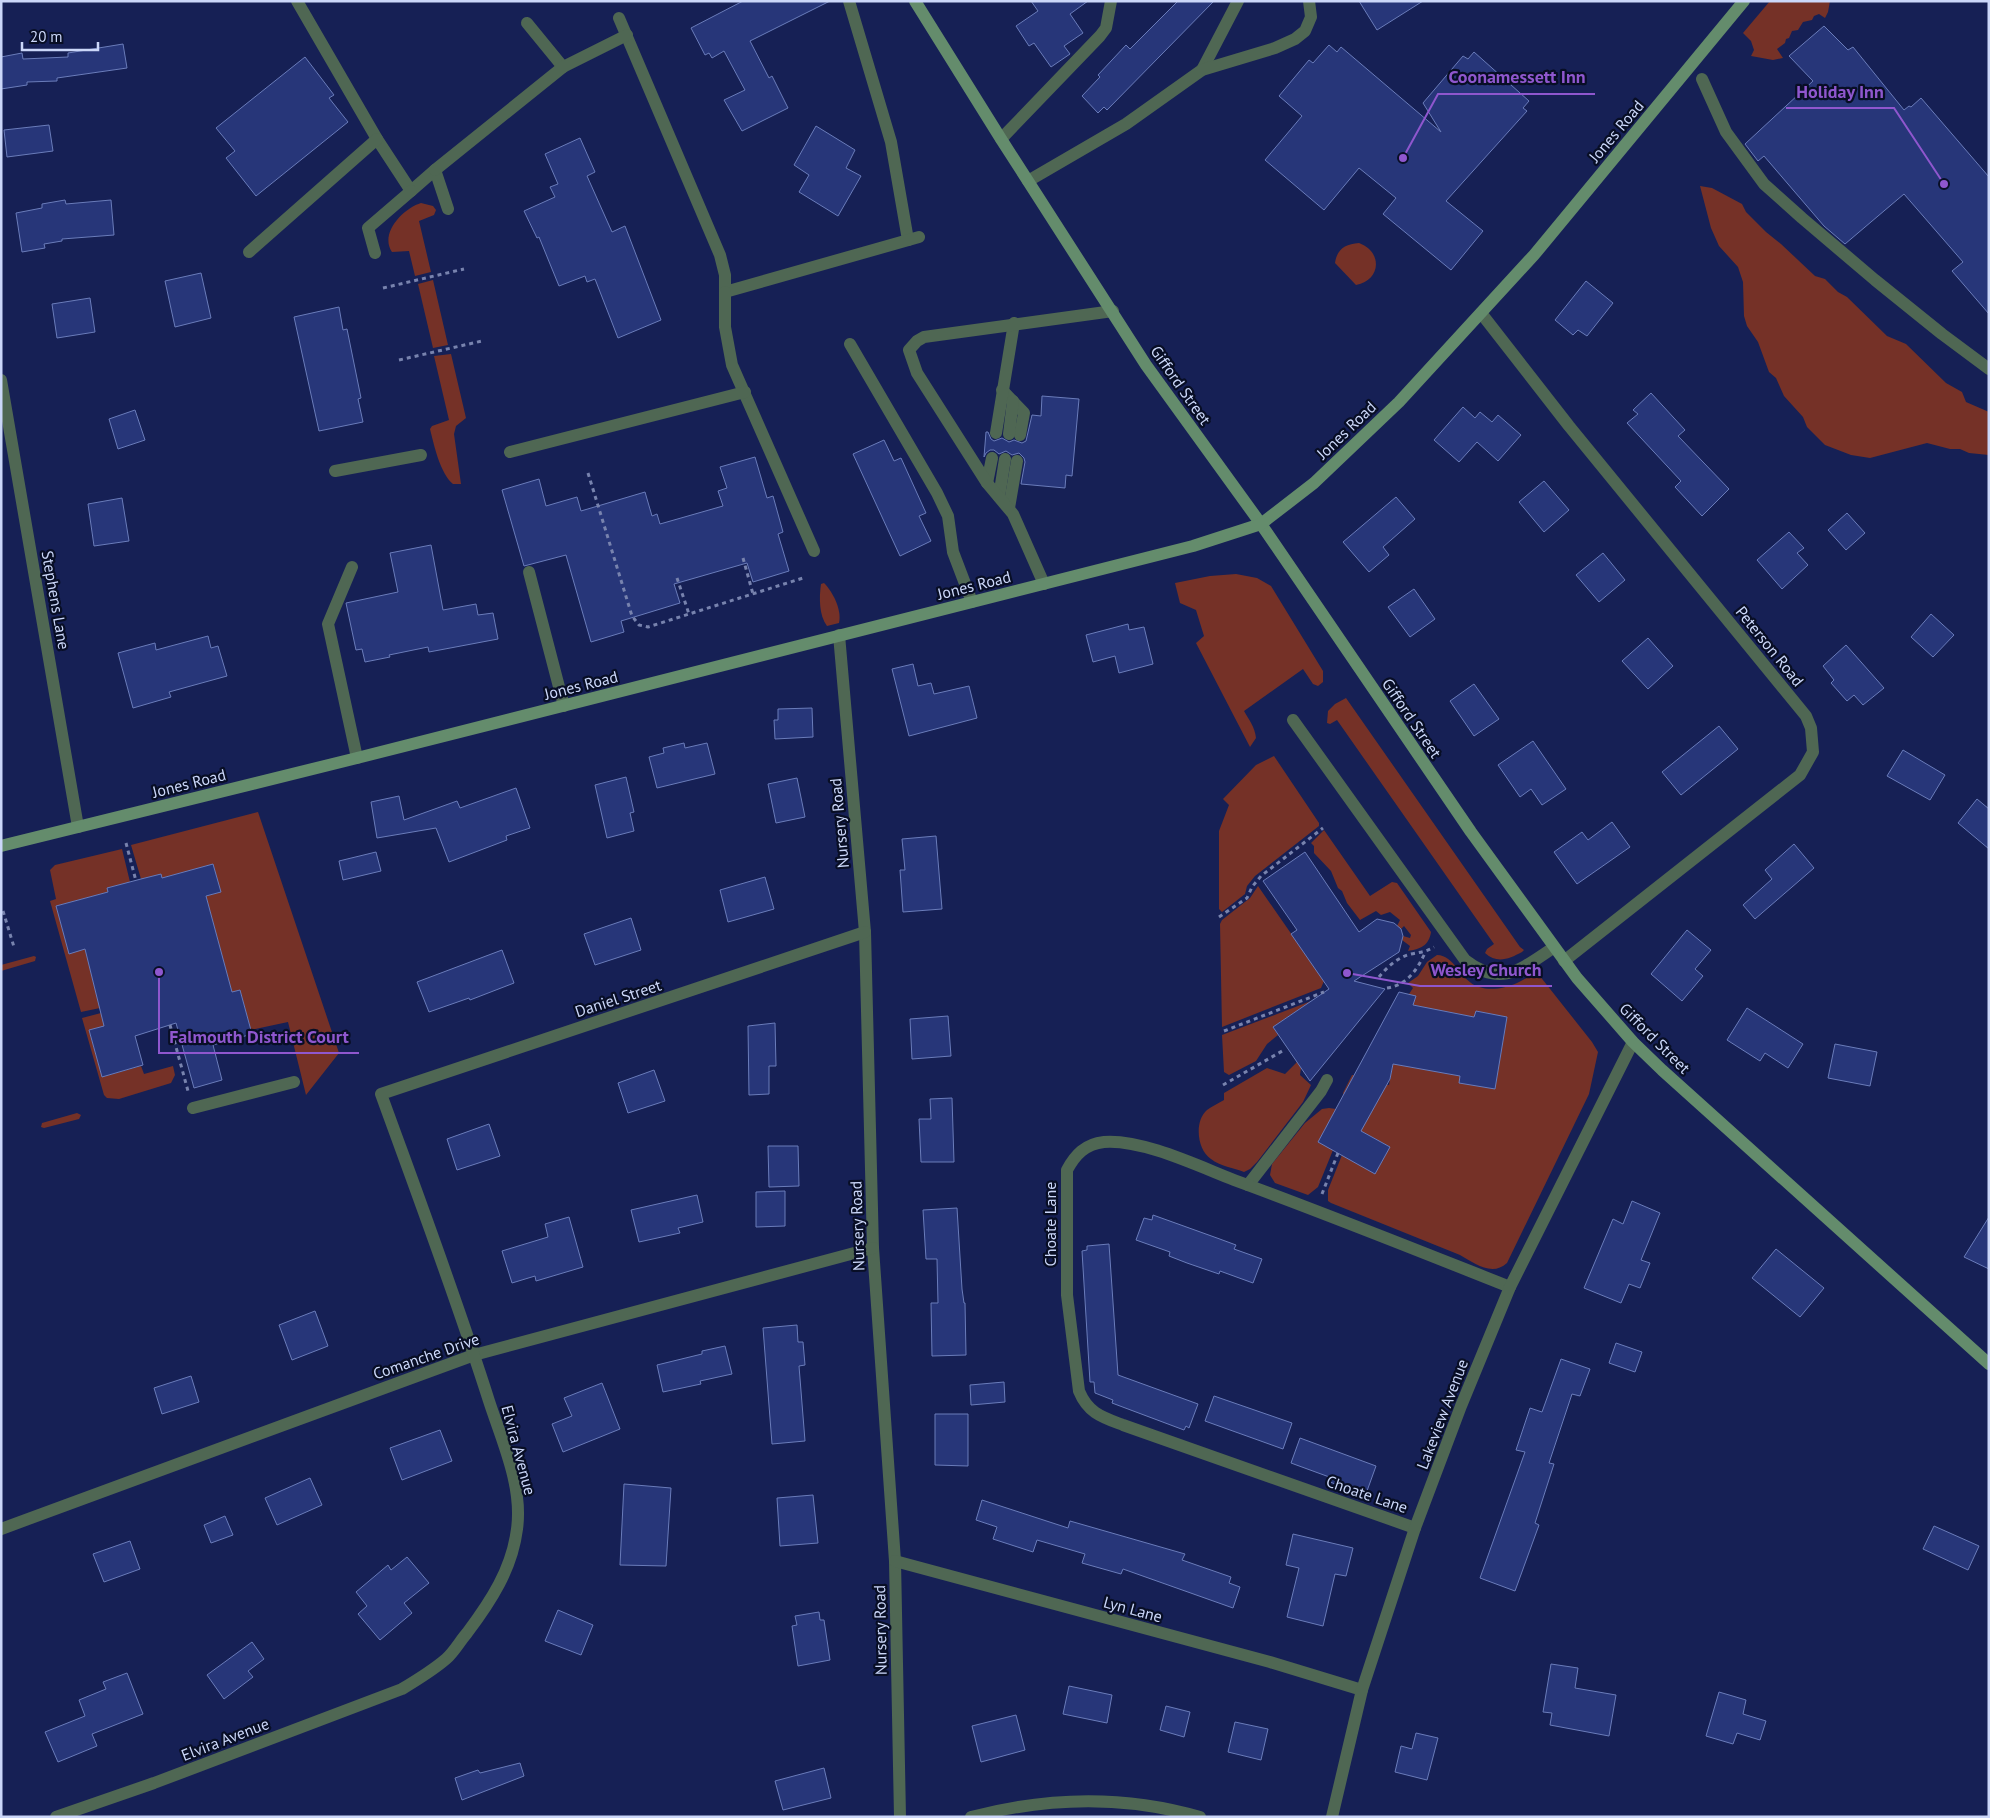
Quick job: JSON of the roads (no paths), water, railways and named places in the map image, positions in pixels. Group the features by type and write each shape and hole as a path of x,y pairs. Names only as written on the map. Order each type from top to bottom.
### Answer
{"main road":[{"name":"Gifford Street","path":"915,1 1146,365 1261,524 1431,775 1553,948 1633,1042 1989,1364"},
{"name":"Jones Road","path":"1,846 564,706 1194,546 1261,524 1308,488 1399,402 1481,313 1585,194 1744,1"}],"street":[{"path":"297,1 377,139 411,191"},
{"path":"725,292 914,238 891,142 849,1"},
{"path":"1001,139 1100,36 1106,28 1111,1"},
{"path":"1202,70 1238,1"},
{"path":"1028,181 1126,124 1202,70 1275,48 1295,39 1305,31 1311,17 1308,1"},
{"path":"619,18 720,255 725,275 725,327 732,365 814,551"},
{"path":"527,23 563,67"},
{"path":"375,253 368,228 435,170 563,67 627,35"},
{"path":"1702,79 1726,132 1764,184 1883,286 1989,369"},
{"path":"249,252 377,139"},
{"path":"435,170 448,209"},
{"path":"1044,584 1009,508 987,483 917,373 909,350 917,341 924,337 1112,311"},
{"name":"Peterson Road","path":"1481,313 1806,716 1811,728 1813,752 1800,775 1564,961"},
{"path":"1002,390 1024,413 1008,434 1002,390 1012,324"},
{"path":"850,344 937,493 948,516 953,552 972,602"},
{"name":"Stephens Lane","path":"1,380 78,827"},
{"path":"510,452 745,392"},
{"path":"334,471 421,455"},
{"path":"987,483 1005,459"},
{"path":"999,497 1005,459"},
{"path":"1005,459 1009,508"},
{"path":"352,567 328,624 357,758"},
{"path":"529,572 564,706"},
{"name":"Nursery Road","path":"838,635 864,932 873,1248 895,1561 900,1817"},
{"path":"1293,720 1465,960 1479,970 1492,974 1507,974 1521,969 1553,948"},
{"name":"Daniel Street","path":"381,1094 864,932"},
{"name":"Lakeview Avenue","path":"1332,1817 1362,1690 1415,1528 1461,1406 1510,1287 1633,1042"},
{"path":"1248,1184 1321,1091 1327,1080"},
{"path":"193,1108 294,1082"},
{"name":"Elvira Avenue","path":"56,1817 154,1783 402,1689 448,1658 486,1608 503,1580 513,1554 518,1528 518,1506 513,1476 474,1355 381,1094"},
{"name":"Choate Lane","path":"1415,1528 1117,1423 1093,1412 1084,1403 1079,1391 1067,1295 1067,1170 1075,1156 1087,1146 1102,1142 1138,1145 1248,1184 1510,1287"},
{"name":"Comanche Drive","path":"1,1529 474,1355 873,1248"},
{"name":"Lyn Lane","path":"895,1561 1270,1662 1362,1690"},
{"path":"971,1817 1036,1804 1098,1800 1167,1809 1200,1817"}],"place":[{"name":"Coonamessett Inn","path":"1403,158"},
{"name":"Holiday Inn","path":"1944,184"},
{"name":"Falmouth District Court","path":"159,972"},
{"name":"Wesley Church","path":"1347,973"}]}
